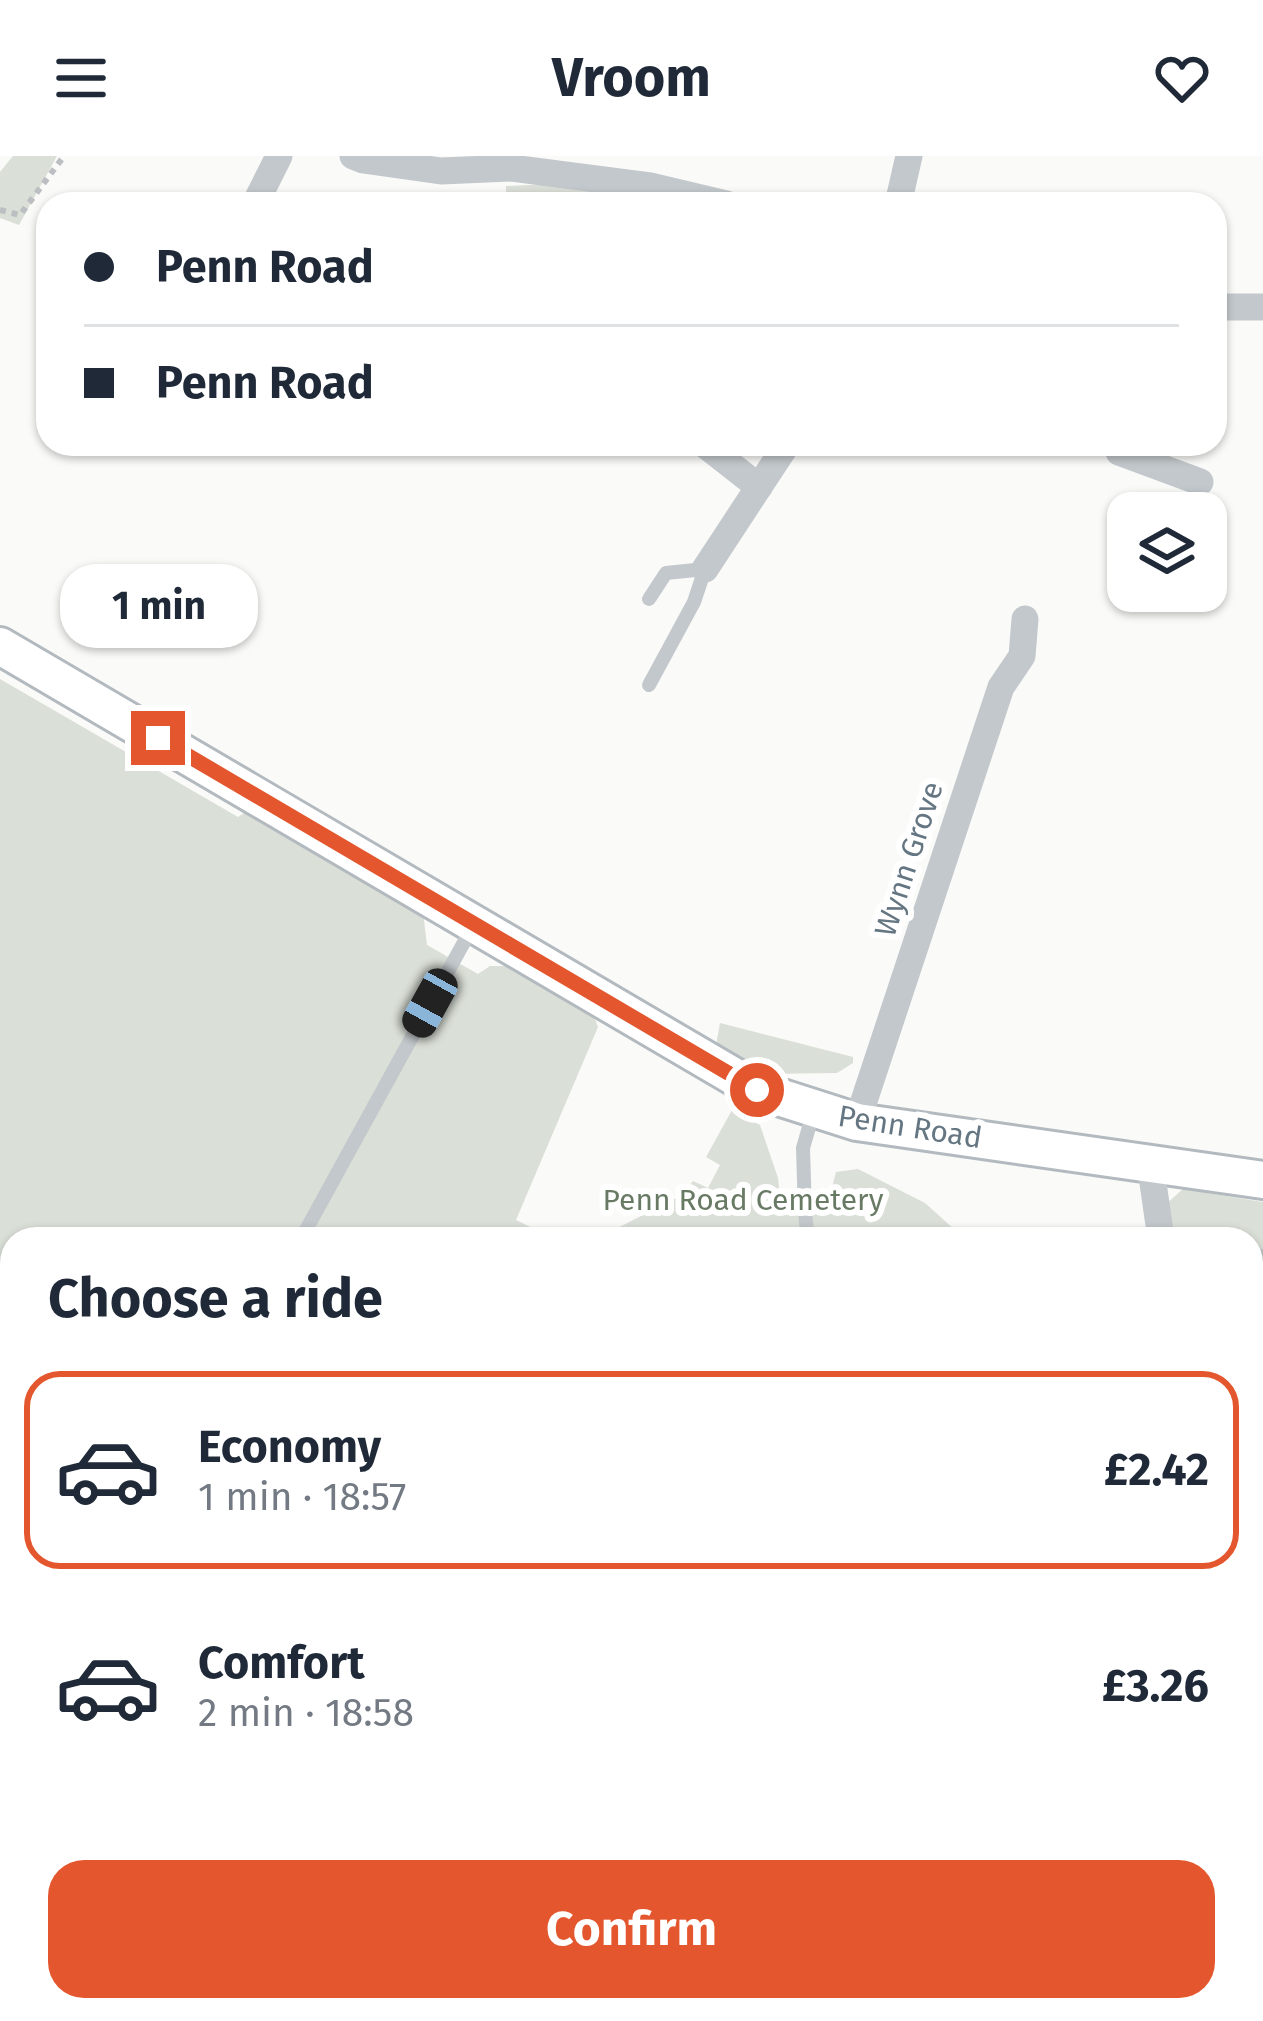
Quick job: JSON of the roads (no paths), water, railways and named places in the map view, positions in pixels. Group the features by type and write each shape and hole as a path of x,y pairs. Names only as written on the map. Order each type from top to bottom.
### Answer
{"main road":[{"name":"Penn Road","path":"0,646 757,1090 857,1122 1263,1180"}],"street":[{"path":"261,192 279,156"},
{"path":"353,156 512,168 633,192"},
{"path":"901,192 910,156"},
{"path":"1227,307 1263,307"},
{"path":"719,456 759,487"},
{"path":"705,569 779,456"},
{"path":"1158,456 1200,482"},
{"name":"Wynn Grove","path":"857,1122 1001,687 1022,656 1025,619"},
{"path":"1150,1162 1159,1227"}],"lane":[{"path":"649,599 666,573 705,569 694,602 649,685"},
{"path":"308,1227 474,924"},
{"path":"807,1227 803,1148 814,1110"}],"park label":[{"name":"Penn Road Cemetery","path":"743,1200"}]}
